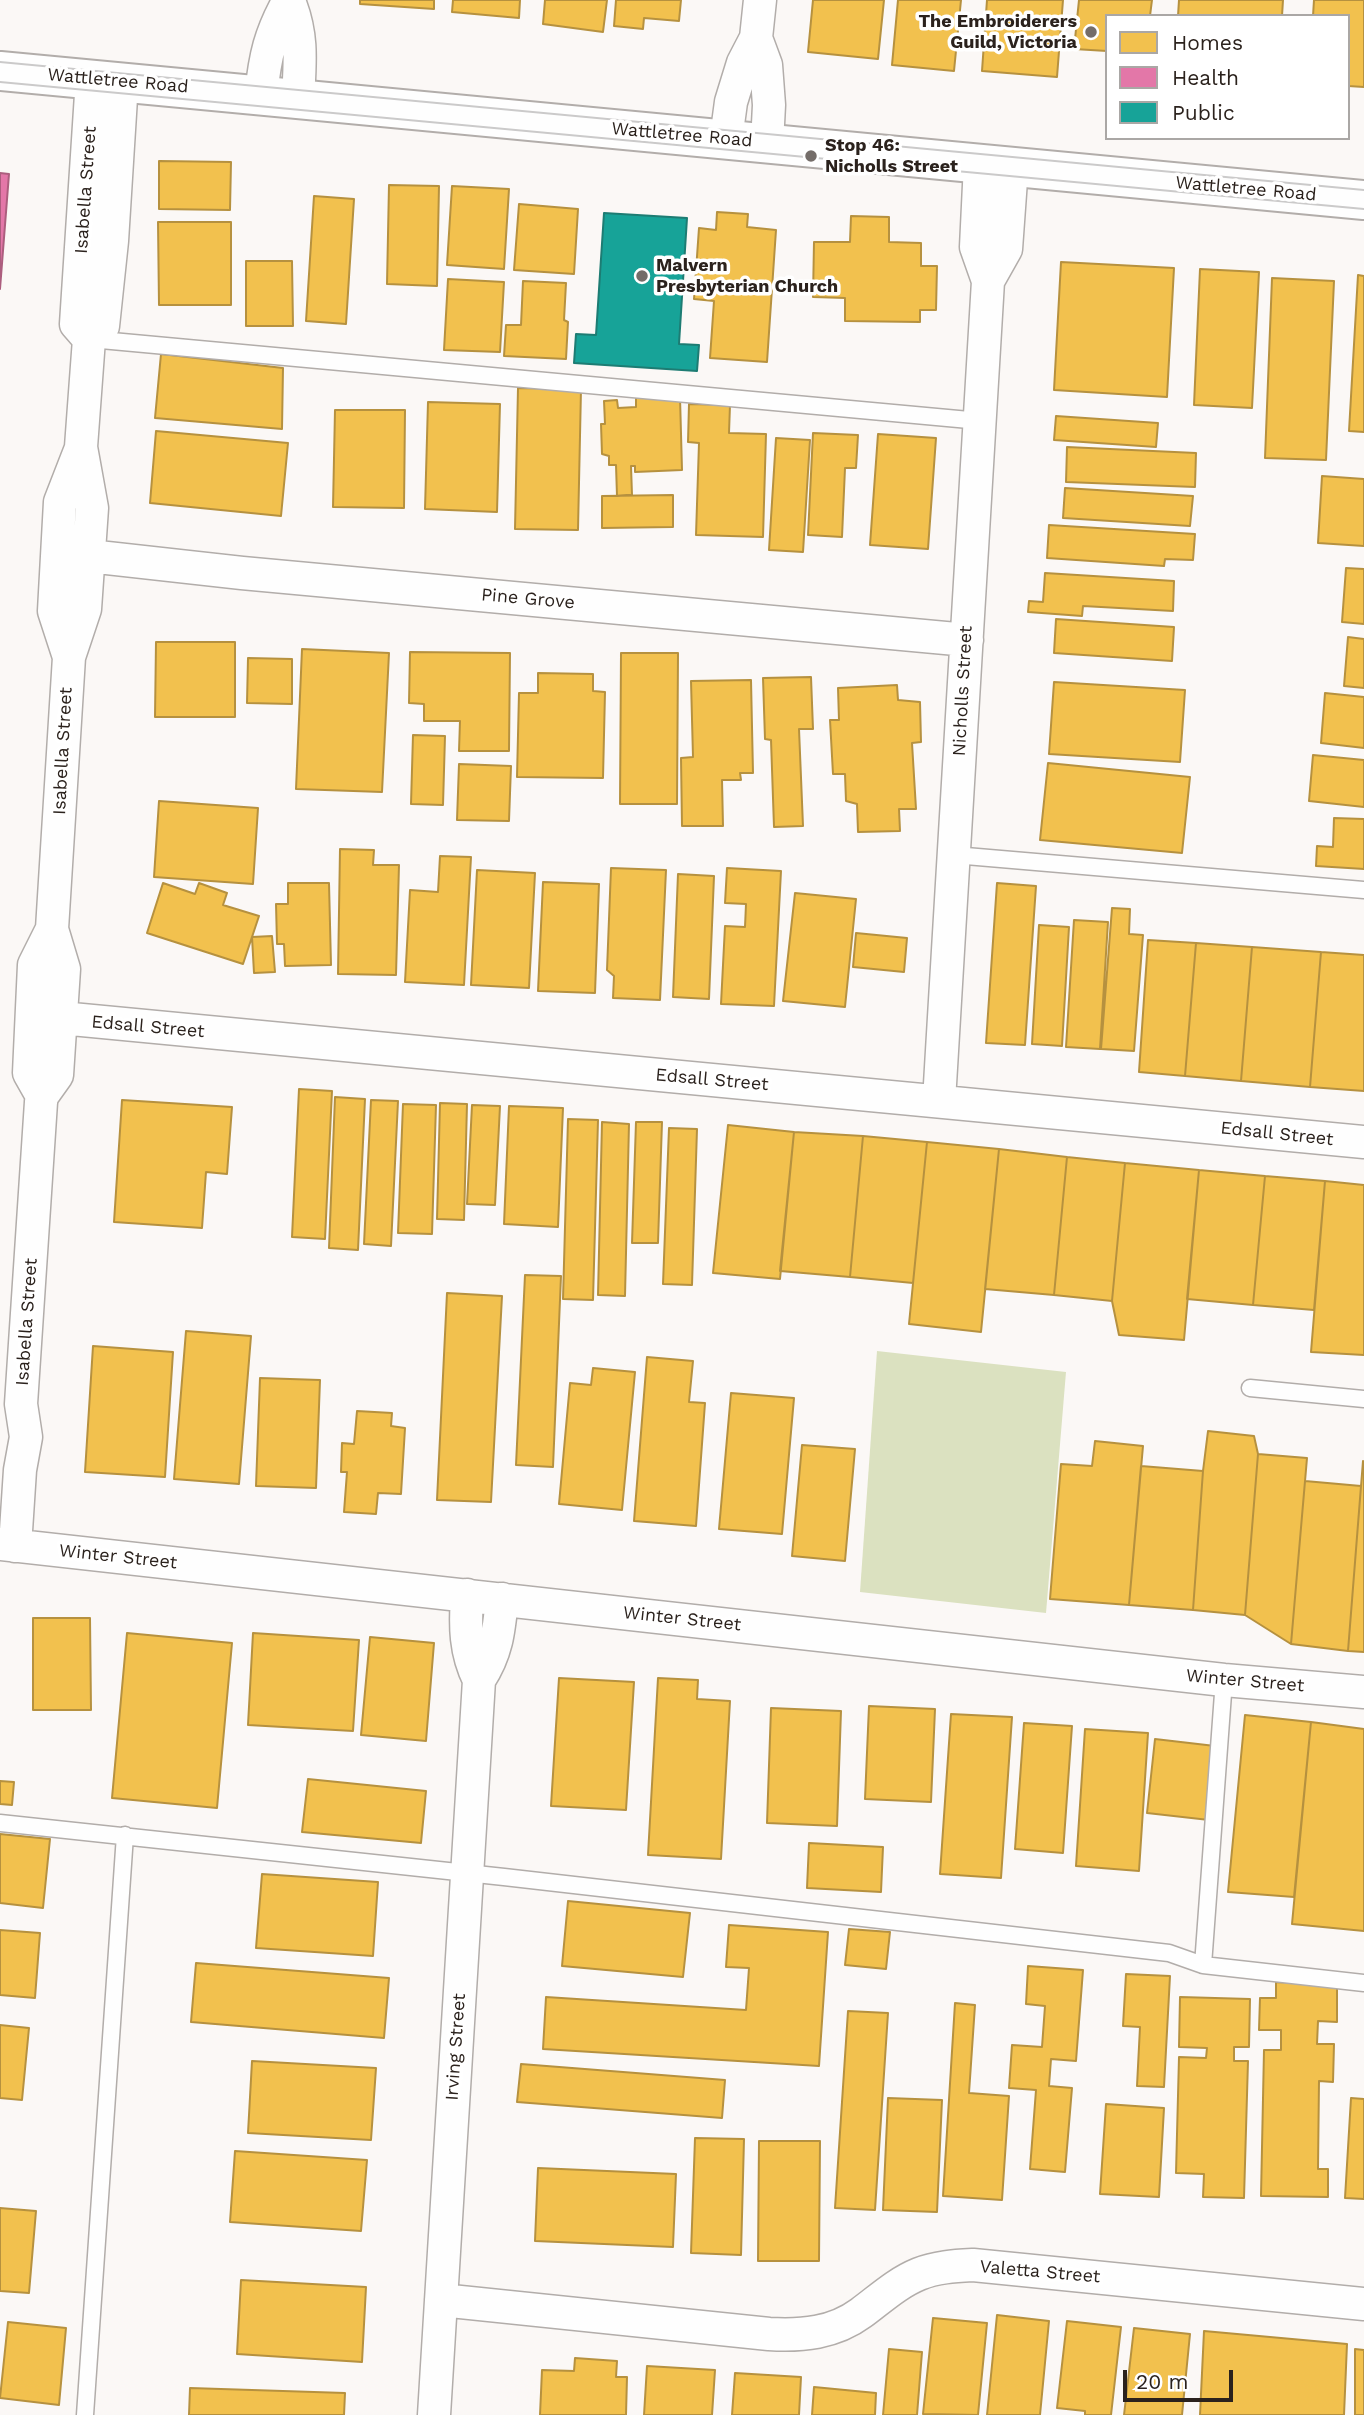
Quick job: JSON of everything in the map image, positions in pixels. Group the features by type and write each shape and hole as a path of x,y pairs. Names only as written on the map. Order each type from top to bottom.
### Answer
{"main road":[{"name":"Wattletree Road","path":"0,71 1364,200"}],"street":[{"path":"261,94 269,45 277,19 289,0"},
{"path":"289,0 298,21 298,98"},
{"path":"760,0 757,38 766,65 769,105 767,143"},
{"path":"726,139 731,102 743,63 757,38"},
{"name":"Isabella Street","path":"8,1545 26,1437 22,1404 42,1096 57,1075 61,1018 64,970 52,929 69,657 85,609 92,508 81,447 89,339 76,324 107,80"},
{"name":"Nicholls Street","path":"939,1101 988,281 976,247 996,165"},
{"name":"Isabella Street","path":"69,657 54,611 60,502 81,447"},
{"name":"Pine Grove","path":"89,556 967,640"},
{"name":"Isabella Street","path":"42,1096 29,1073 34,965 52,929"},
{"path":"33,991 41,1007 50,1016 61,1018"},
{"name":"Edsall Street","path":"61,1018 1364,1142"},
{"name":"Winter Street","path":"8,1545 1224,1680 1364,1692"},
{"name":"Irving Street","path":"434,2415 479,1680 470,1661 465,1634 467,1595"},
{"name":"Irving Street","path":"479,1680 491,1662 498,1637 502,1599"},
{"name":"Valetta Street","path":"441,2300 798,2335 838,2326 859,2315 892,2288 920,2274 973,2265 1364,2304"}],"lane":[{"path":"89,339 980,421"},
{"path":"954,855 1364,890"},
{"path":"1250,1388 1364,1399"},
{"path":"1203,1965 1224,1680"},
{"path":"0,1823 1155,1951 1203,1965 1364,1983"},
{"path":"85,2415 125,1835"}],"green space":[{"path":"877,1351 1066,1372 1046,1613 860,1592"}],"building: Homes":[{"path":"360,0 434,0 434,9 360,4"},
{"path":"453,0 520,0 519,18 452,12"},
{"path":"545,0 607,0 603,32 543,24"},
{"path":"616,0 681,0 679,21 644,18 643,29 614,26"},
{"path":"813,0 884,0 878,59 808,52"},
{"path":"898,0 961,0 954,71 892,65"},
{"path":"987,0 1063,0 1057,77 982,71"},
{"name":"The Embroiderers Guild, Victoria","path":"1079,0 1152,0 1150,14 1105,14 1105,51 1074,49"},
{"path":"1179,0 1283,0 1282,14 1178,14"},
{"path":"1314,0 1364,0 1364,87 1350,86 1350,14 1313,14"},
{"path":"159,161 231,162 230,210 159,209"},
{"path":"389,185 439,186 437,286 387,284"},
{"path":"452,186 509,189 504,269 447,265"},
{"path":"314,196 354,199 346,324 306,321"},
{"path":"519,204 578,209 574,274 514,270"},
{"path":"717,212 748,214 747,227 776,230 767,362 710,358 714,301 694,299 699,228 716,230"},
{"path":"851,216 889,217 889,242 921,243 921,266 937,266 936,310 920,310 920,322 845,321 845,298 813,297 814,242 850,242"},
{"path":"158,222 231,222 231,305 159,305"},
{"path":"246,261 292,261 293,326 246,326"},
{"path":"1061,262 1174,268 1167,397 1054,390"},
{"path":"1200,269 1259,272 1252,408 1194,405"},
{"path":"1358,275 1364,276 1364,432 1349,431"},
{"path":"1272,278 1334,281 1326,460 1265,458"},
{"path":"448,279 504,282 500,352 444,350"},
{"path":"523,281 566,283 566,359 504,356 506,325 521,325"},
{"path":"161,354 283,368 282,429 155,418"},
{"path":"518,388 581,389 578,530 515,529"},
{"path":"680,397 682,470 635,472 635,466 631,466 632,495 617,496 616,465 609,465 609,456 602,454 601,424 605,424 604,401 617,400 618,408 636,407 636,398"},
{"path":"428,402 500,404 497,512 425,509"},
{"path":"689,404 730,405 729,433 766,434 763,537 696,535 699,443 688,442"},
{"path":"335,410 405,410 404,508 333,507"},
{"path":"1056,416 1158,423 1156,447 1054,440"},
{"path":"156,431 288,443 281,516 150,503"},
{"path":"813,433 858,435 856,468 845,468 842,537 808,535"},
{"path":"878,434 936,438 928,549 870,545"},
{"path":"776,438 810,440 803,552 769,550"},
{"path":"1067,447 1196,453 1195,487 1066,482"},
{"path":"1322,476 1364,479 1364,546 1318,543"},
{"path":"1065,488 1193,496 1190,526 1063,518"},
{"path":"673,495 673,527 602,528 602,496"},
{"path":"1049,525 1195,534 1193,560 1165,559 1164,566 1047,558"},
{"path":"1346,568 1364,569 1364,624 1342,622"},
{"path":"1045,573 1174,581 1173,611 1083,606 1082,616 1028,612 1029,601 1043,602"},
{"path":"1056,619 1174,627 1172,661 1054,653"},
{"path":"1348,637 1364,639 1364,688 1344,686"},
{"path":"156,642 235,642 235,717 155,717"},
{"path":"302,649 389,653 382,792 296,789"},
{"path":"410,652 510,653 509,751 459,751 460,721 424,721 424,704 409,703"},
{"path":"621,653 678,653 677,804 620,804"},
{"path":"248,658 292,659 292,704 247,703"},
{"path":"538,673 593,674 593,691 605,692 603,778 517,777 519,693 538,693"},
{"path":"811,677 813,729 799,729 803,826 774,827 771,740 765,739 763,678"},
{"path":"751,680 753,773 740,773 741,780 722,780 723,826 682,826 681,758 693,757 691,681"},
{"path":"1054,682 1185,690 1180,762 1049,754"},
{"path":"897,685 898,700 920,702 921,742 912,743 916,809 899,809 900,831 858,832 857,804 846,801 845,774 833,774 830,720 839,720 838,688"},
{"path":"1325,693 1364,697 1364,748 1321,743"},
{"path":"413,735 445,736 443,805 411,804"},
{"path":"1313,755 1364,760 1364,807 1309,801"},
{"path":"1048,763 1190,777 1182,853 1040,840"},
{"path":"459,764 511,766 509,821 457,820"},
{"path":"159,801 258,808 253,884 154,877"},
{"path":"1334,818 1364,819 1364,869 1316,866 1317,846 1333,847"},
{"path":"340,849 374,850 373,865 399,865 396,975 338,974"},
{"path":"440,856 471,857 464,985 405,982 410,890 438,892"},
{"path":"611,868 666,870 660,1000 613,998 614,976 607,970"},
{"path":"727,868 781,871 774,1006 721,1004 725,926 745,927 746,904 725,903"},
{"path":"477,870 535,873 529,988 471,985"},
{"path":"678,874 714,876 709,999 673,997"},
{"path":"543,882 599,884 595,993 538,991"},
{"path":"163,883 195,894 199,883 227,893 223,905 259,916 243,964 147,933"},
{"path":"288,883 329,883 331,965 285,966 284,944 277,944 276,904 288,904"},
{"path":"997,883 1036,886 1025,1045 986,1043"},
{"path":"795,893 856,899 845,1007 783,1001"},
{"path":"1112,908 1130,909 1129,934 1143,935 1134,1051 1101,1049"},
{"path":"1074,920 1108,922 1100,1049 1066,1047"},
{"path":"1039,925 1069,927 1062,1046 1032,1044"},
{"path":"856,933 907,938 904,972 853,967"},
{"path":"272,936 275,972 254,973 252,937"},
{"path":"1148,940 1196,943 1185,1076 1139,1072"},
{"path":"1196,943 1252,947 1241,1081 1185,1076"},
{"path":"1252,947 1321,952 1310,1087 1241,1081"},
{"path":"1321,952 1364,955 1364,1091 1310,1087"},
{"path":"299,1089 332,1091 325,1239 292,1237"},
{"path":"335,1097 365,1099 358,1250 329,1248"},
{"path":"122,1100 232,1107 227,1174 206,1172 202,1228 114,1222"},
{"path":"371,1100 398,1101 391,1246 364,1244"},
{"path":"440,1103 467,1104 464,1220 437,1219"},
{"path":"403,1104 436,1105 432,1234 398,1233"},
{"path":"472,1105 500,1106 495,1205 467,1204"},
{"path":"509,1106 563,1108 558,1227 504,1224"},
{"path":"568,1119 598,1120 593,1300 563,1299"},
{"path":"602,1122 629,1124 625,1296 598,1295"},
{"path":"636,1122 662,1122 658,1243 632,1243"},
{"path":"728,1125 794,1132 780,1279 713,1273"},
{"path":"669,1128 697,1129 692,1285 663,1284"},
{"path":"794,1132 863,1136 850,1277 780,1271"},
{"path":"863,1136 927,1142 913,1283 850,1277"},
{"path":"927,1142 999,1149 981,1332 909,1324"},
{"path":"999,1149 1067,1157 1054,1295 985,1289"},
{"path":"1067,1157 1125,1163 1112,1301 1054,1295"},
{"path":"1125,1163 1199,1170 1184,1340 1119,1335 1112,1301"},
{"path":"1199,1170 1265,1176 1253,1305 1187,1299"},
{"path":"1265,1176 1325,1181 1314,1310 1253,1305"},
{"path":"1325,1181 1364,1185 1364,1355 1311,1352"},
{"path":"525,1275 561,1276 553,1467 516,1465"},
{"path":"447,1293 502,1296 491,1502 437,1500"},
{"path":"186,1331 251,1336 239,1484 174,1479"},
{"path":"93,1346 173,1352 165,1477 85,1472"},
{"path":"647,1357 693,1361 689,1402 705,1403 696,1526 634,1521"},
{"path":"593,1368 635,1372 622,1510 559,1504 570,1383 591,1385"},
{"path":"260,1378 320,1380 316,1488 256,1486"},
{"path":"731,1393 794,1398 782,1534 719,1529"},
{"path":"357,1411 392,1413 391,1426 405,1428 401,1494 378,1493 376,1514 344,1512 347,1472 341,1472 342,1443 354,1444"},
{"path":"1208,1431 1254,1436 1258,1454 1245,1615 1193,1610"},
{"path":"1095,1441 1143,1446 1129,1605 1050,1599 1061,1464 1092,1466"},
{"path":"802,1445 855,1449 845,1561 792,1556"},
{"path":"1258,1454 1307,1458 1291,1644 1245,1615"},
{"path":"1364,1462 1364,1652 1348,1651"},
{"path":"1141,1466 1203,1471 1193,1610 1129,1605"},
{"path":"1305,1481 1361,1486 1348,1651 1291,1644"},
{"path":"33,1618 90,1618 91,1710 33,1710"},
{"path":"127,1633 232,1643 217,1808 112,1798"},
{"path":"253,1633 359,1640 353,1731 248,1725"},
{"path":"370,1637 434,1643 426,1741 361,1735"},
{"path":"559,1678 634,1682 626,1810 551,1806"},
{"path":"658,1678 698,1680 697,1699 730,1701 721,1859 648,1855"},
{"path":"869,1706 935,1709 931,1802 865,1799"},
{"path":"771,1708 841,1711 837,1826 767,1823"},
{"path":"951,1714 1012,1717 1001,1878 940,1874"},
{"path":"1245,1715 1311,1722 1294,1897 1228,1892"},
{"path":"1311,1722 1364,1729 1364,1931 1292,1924"},
{"path":"1024,1723 1072,1726 1063,1853 1015,1849"},
{"path":"1085,1729 1148,1733 1139,1871 1076,1866"},
{"path":"1155,1739 1215,1746 1209,1820 1147,1813"},
{"path":"308,1779 426,1791 421,1843 302,1832"},
{"path":"0,1781 14,1782 12,1805 0,1804"},
{"path":"0,1834 50,1839 43,1908 0,1903"},
{"path":"809,1843 883,1847 881,1892 807,1888"},
{"path":"262,1874 378,1882 373,1956 256,1948"},
{"path":"568,1901 690,1913 683,1977 562,1966"},
{"path":"729,1925 828,1932 819,2066 543,2049 546,1997 746,2010 749,1968 726,1967"},
{"path":"849,1929 890,1932 886,1969 845,1965"},
{"path":"0,1930 40,1933 35,1998 0,1995"},
{"path":"196,1963 389,1978 384,2038 191,2022"},
{"path":"1028,1966 1083,1970 1076,2061 1051,2059 1049,2086 1072,2088 1065,2172 1030,2169 1036,2090 1009,2088 1012,2045 1042,2047 1045,2006 1026,2004"},
{"path":"1126,1974 1170,1976 1164,2087 1137,2086 1140,2027 1123,2026"},
{"path":"1276,1982 1337,1983 1337,2022 1318,2021 1317,2044 1334,2044 1333,2082 1319,2081 1318,2169 1328,2169 1328,2197 1261,2196 1264,2050 1281,2050 1281,2030 1259,2030 1260,1998 1276,1998"},
{"path":"1180,1997 1250,1999 1249,2047 1234,2047 1234,2061 1248,2061 1244,2198 1203,2197 1204,2174 1176,2173 1179,2057 1206,2058 1207,2048 1179,2047"},
{"path":"955,2003 975,2005 969,2093 1009,2096 1002,2200 943,2196"},
{"path":"848,2011 888,2013 875,2210 835,2208"},
{"path":"0,2025 29,2028 22,2100 0,2098"},
{"path":"252,2061 376,2068 371,2140 248,2133"},
{"path":"521,2064 725,2080 722,2118 517,2102"},
{"path":"888,2098 942,2100 937,2212 883,2210"},
{"path":"1351,2098 1364,2099 1364,2199 1345,2198"},
{"path":"1106,2104 1164,2108 1159,2197 1100,2194"},
{"path":"695,2138 744,2139 741,2255 691,2253"},
{"path":"759,2141 820,2141 819,2261 758,2261"},
{"path":"235,2151 367,2160 361,2231 230,2222"},
{"path":"538,2168 676,2174 673,2247 535,2241"},
{"path":"0,2208 36,2211 29,2293 0,2291"},
{"path":"241,2280 366,2287 362,2362 237,2354"},
{"path":"997,2315 1049,2321 1040,2415 987,2415"},
{"path":"933,2318 987,2323 978,2415 923,2414"},
{"path":"1067,2321 1121,2327 1111,2415 1085,2415 1085,2411 1057,2408"},
{"path":"8,2322 66,2328 59,2405 0,2398"},
{"path":"1134,2328 1190,2334 1182,2415 1124,2415"},
{"path":"1204,2331 1347,2344 1344,2415 1200,2415"},
{"path":"889,2349 922,2352 917,2415 883,2415"},
{"path":"1355,2349 1364,2350 1364,2415 1355,2415"},
{"path":"575,2358 617,2361 616,2377 627,2377 626,2415 540,2415 542,2370 574,2371"},
{"path":"647,2366 715,2370 712,2415 644,2415"},
{"path":"735,2373 801,2377 799,2415 732,2415"},
{"path":"814,2387 876,2393 875,2415 812,2415"},
{"path":"190,2388 345,2393 344,2415 189,2415"}],"building: Health":[{"path":"0,173 9,174 0,289"}],"building: Public":[{"name":"Malvern Presbyterian Church","path":"604,213 687,218 679,344 699,345 697,371 574,363 576,334 596,335"}],"tram line":[{"path":"0,62 1364,190"},
{"path":"0,82 1364,209"}],"place":[{"name":"The Embroiderers Guild, Victoria","path":"1091,32"},
{"name":"Stop 46: Nicholls Street","path":"811,156"},
{"name":"Malvern Presbyterian Church","path":"642,276"}]}
